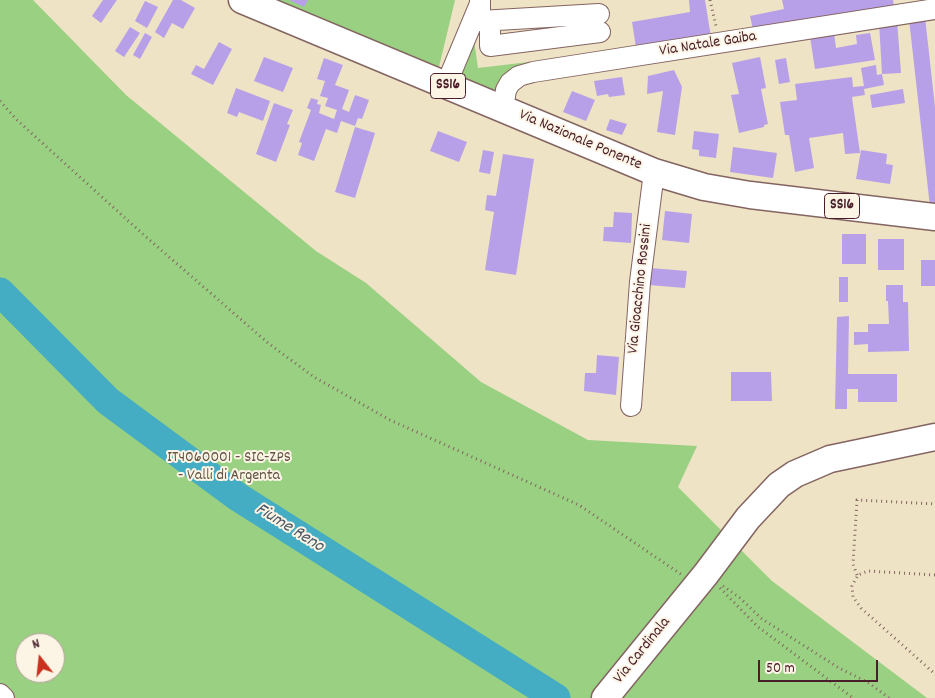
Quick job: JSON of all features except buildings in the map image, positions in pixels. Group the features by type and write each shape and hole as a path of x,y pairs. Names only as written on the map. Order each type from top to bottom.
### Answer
{"main road":[{"name":"Via Nazionale Ponente","path":"242,0 654,172 704,187 750,195 935,218"},
{"name":"Via Cardinala","path":"604,698 763,501 779,485 794,474 830,459 935,437"}],"street":[{"path":"446,85 480,2"},
{"path":"480,2 480,22 599,15"},
{"name":"Via Natale Gaiba","path":"503,109 506,90 510,83 519,76 533,72 935,9"},
{"path":"490,21 490,46 599,15"},
{"path":"599,15 603,62"},
{"name":"Via Gioacchino Rossini","path":"631,406 640,282 654,172"},
{"path":"0,694 4,698"}],"path":[{"path":"0,101 17,120 145,236 268,343 314,376 390,420 579,505 695,587 758,627 853,698"},
{"path":"858,575 853,564 857,500 935,504"},
{"path":"935,575 868,572 858,575 852,586 853,597 861,608 935,674"},
{"path":"695,587 740,598 762,619 839,668 869,683 890,698"}],"green space":[{"name":"IT4060001 - SIC-ZPS - Valli di Argenta","path":"0,0 33,0 126,95 316,251 366,283 481,382 588,440 697,446 678,487 772,581 927,698 0,698"},
{"path":"273,0 455,0 439,67"},
{"path":"474,40 478,68 529,62 516,68 492,92 463,81 460,77"}],"waterway":[{"name":"Fiume Reno","path":"0,292 108,401 238,497 556,698"}]}
